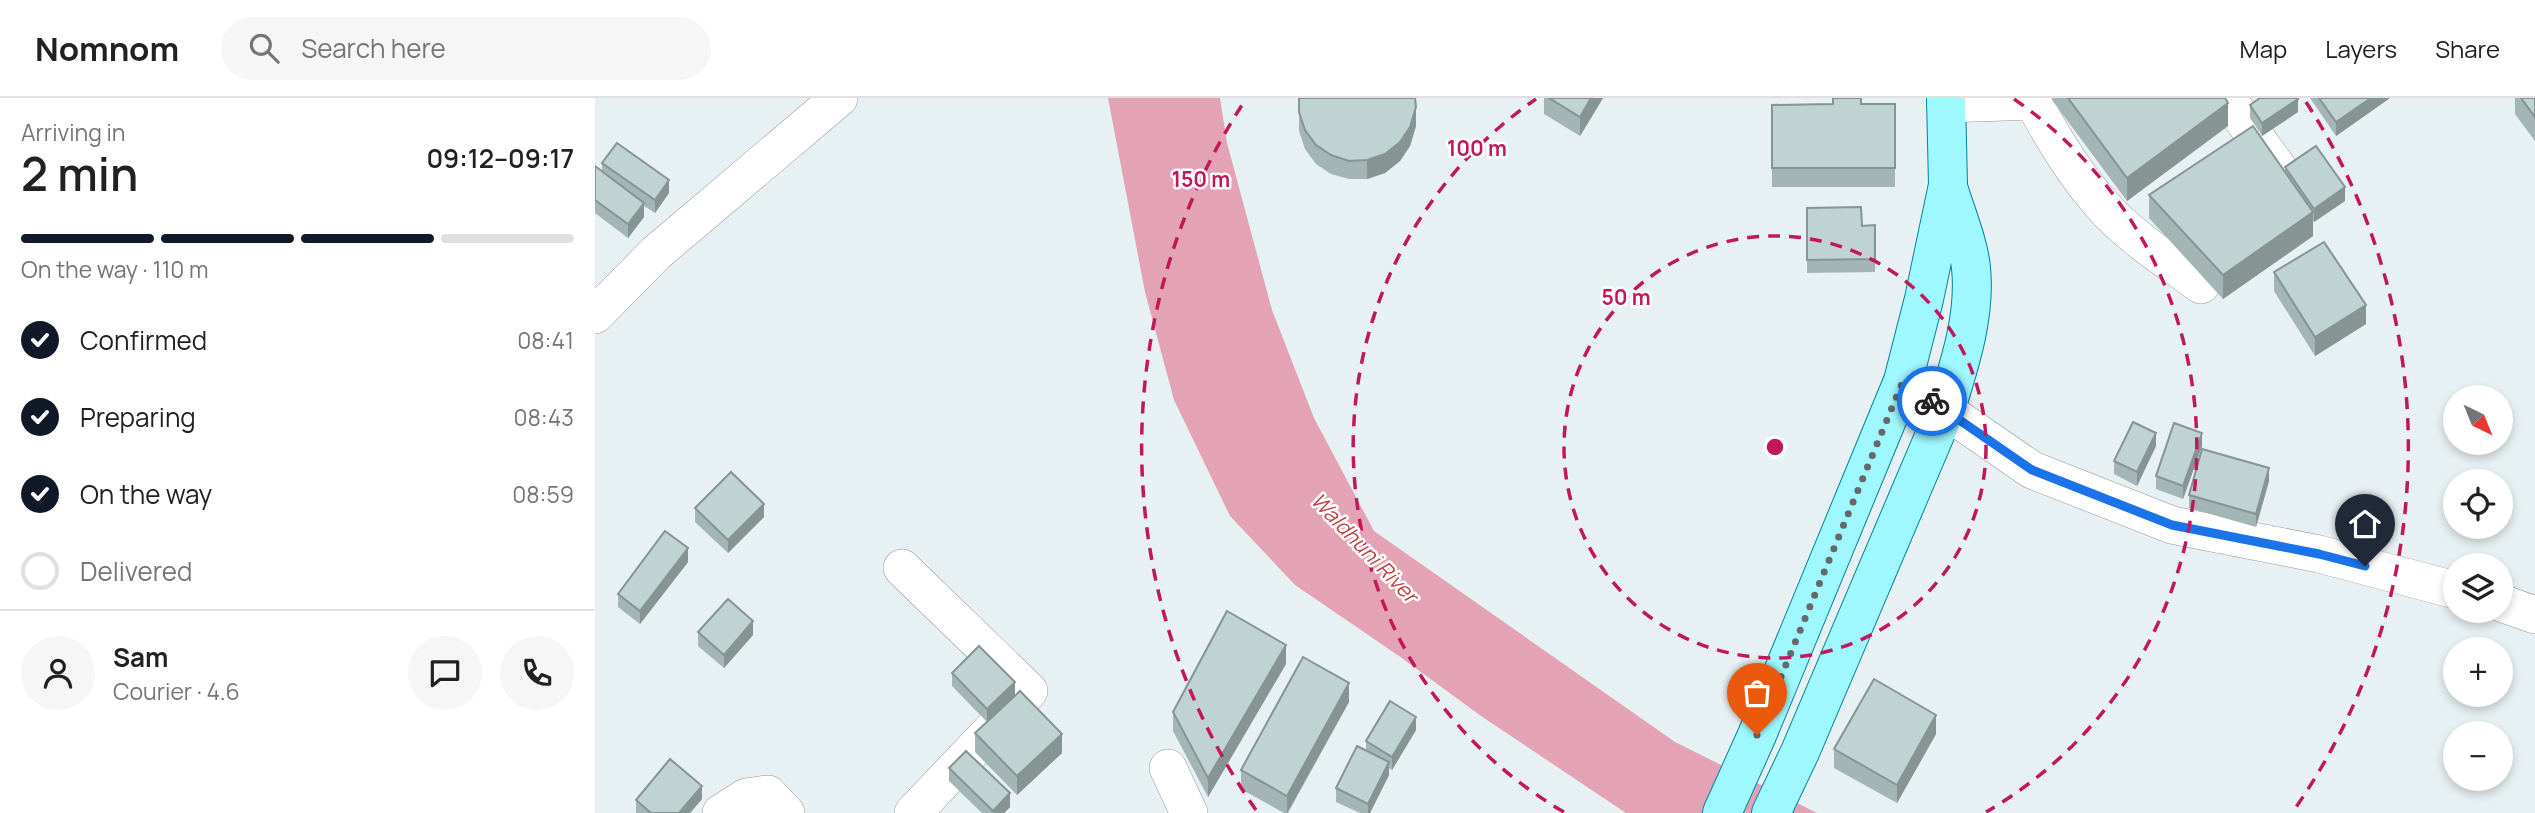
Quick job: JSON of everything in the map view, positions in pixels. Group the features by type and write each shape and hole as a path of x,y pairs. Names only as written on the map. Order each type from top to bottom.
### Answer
{"main road":[{"path":"1722,813 1757,735 1903,381 1924,299 1948,185 1946,101"},
{"path":"1771,813 1800,752 1945,411 1962,359 1970,311 1971,268 1948,185"}],"street":[{"path":"595,315 656,253 839,98"},
{"path":"2227,98 2281,171"},
{"path":"1946,101 2035,99 2055,142 2102,205 2145,244 2201,285"},
{"path":"1903,381 2032,470 2172,525 2319,554 2443,587"},
{"path":"902,568 1030,691 913,813"},
{"path":"2513,607 2535,615"},
{"path":"1168,768 1189,813"},
{"path":"721,813 746,797 768,794 786,813"}],"water":[{"name":"Waldhuni River","path":"1108,98 1220,98 1227,143 1272,310 1314,418 1374,531 1675,742 1817,813 1626,813 1481,716 1295,585 1230,516 1174,400 1145,292"}],"building":[{"path":"1299,98 1415,98 1416,107 1410,127 1400,142 1385,154 1367,160 1349,161 1331,155 1316,145 1305,130 1299,112"},
{"path":"1549,98 1591,98 1580,117"},
{"path":"1833,98 1861,98 1861,104 1895,104 1895,168 1772,168 1772,105 1833,104"},
{"path":"2068,98 2225,98 2228,103 2127,178"},
{"path":"2260,98 2298,99 2262,123 2250,105"},
{"path":"2319,98 2371,98 2336,122"},
{"path":"2521,98 2535,98 2535,117"},
{"path":"2253,126 2313,212 2223,275 2149,195"},
{"path":"617,143 669,180 655,200 602,163"},
{"path":"2316,146 2345,187 2314,209 2285,167"},
{"path":"595,166 644,203 628,224 595,200"},
{"path":"1861,207 1862,226 1875,225 1875,259 1807,260 1807,208"},
{"path":"2324,242 2366,305 2315,337 2274,272"},
{"path":"2133,422 2156,433 2137,472 2114,461"},
{"path":"2174,423 2202,433 2183,486 2156,476"},
{"path":"2202,449 2269,468 2256,514 2189,495"},
{"path":"731,472 764,504 728,540 695,508"},
{"path":"665,531 688,548 640,611 618,594"},
{"path":"728,599 753,621 724,655 698,632"},
{"path":"1227,611 1286,645 1208,778 1173,712"},
{"path":"979,646 1015,682 987,709 952,673"},
{"path":"1303,657 1349,683 1287,796 1241,770"},
{"path":"1874,679 1936,715 1897,785 1834,749"},
{"path":"1020,691 1062,734 1017,776 975,733"},
{"path":"1390,701 1416,717 1392,757 1366,741"},
{"path":"1357,746 1389,762 1368,804 1336,788"},
{"path":"966,751 1010,793 993,811 949,768"},
{"path":"670,759 702,786 679,813 651,813 636,800"}],"way so far":[{"path":"1757,735 1903,381 1932,401"}],"route":[{"path":"1932,401 2032,470 2172,525 2319,554 2365,566"}]}
